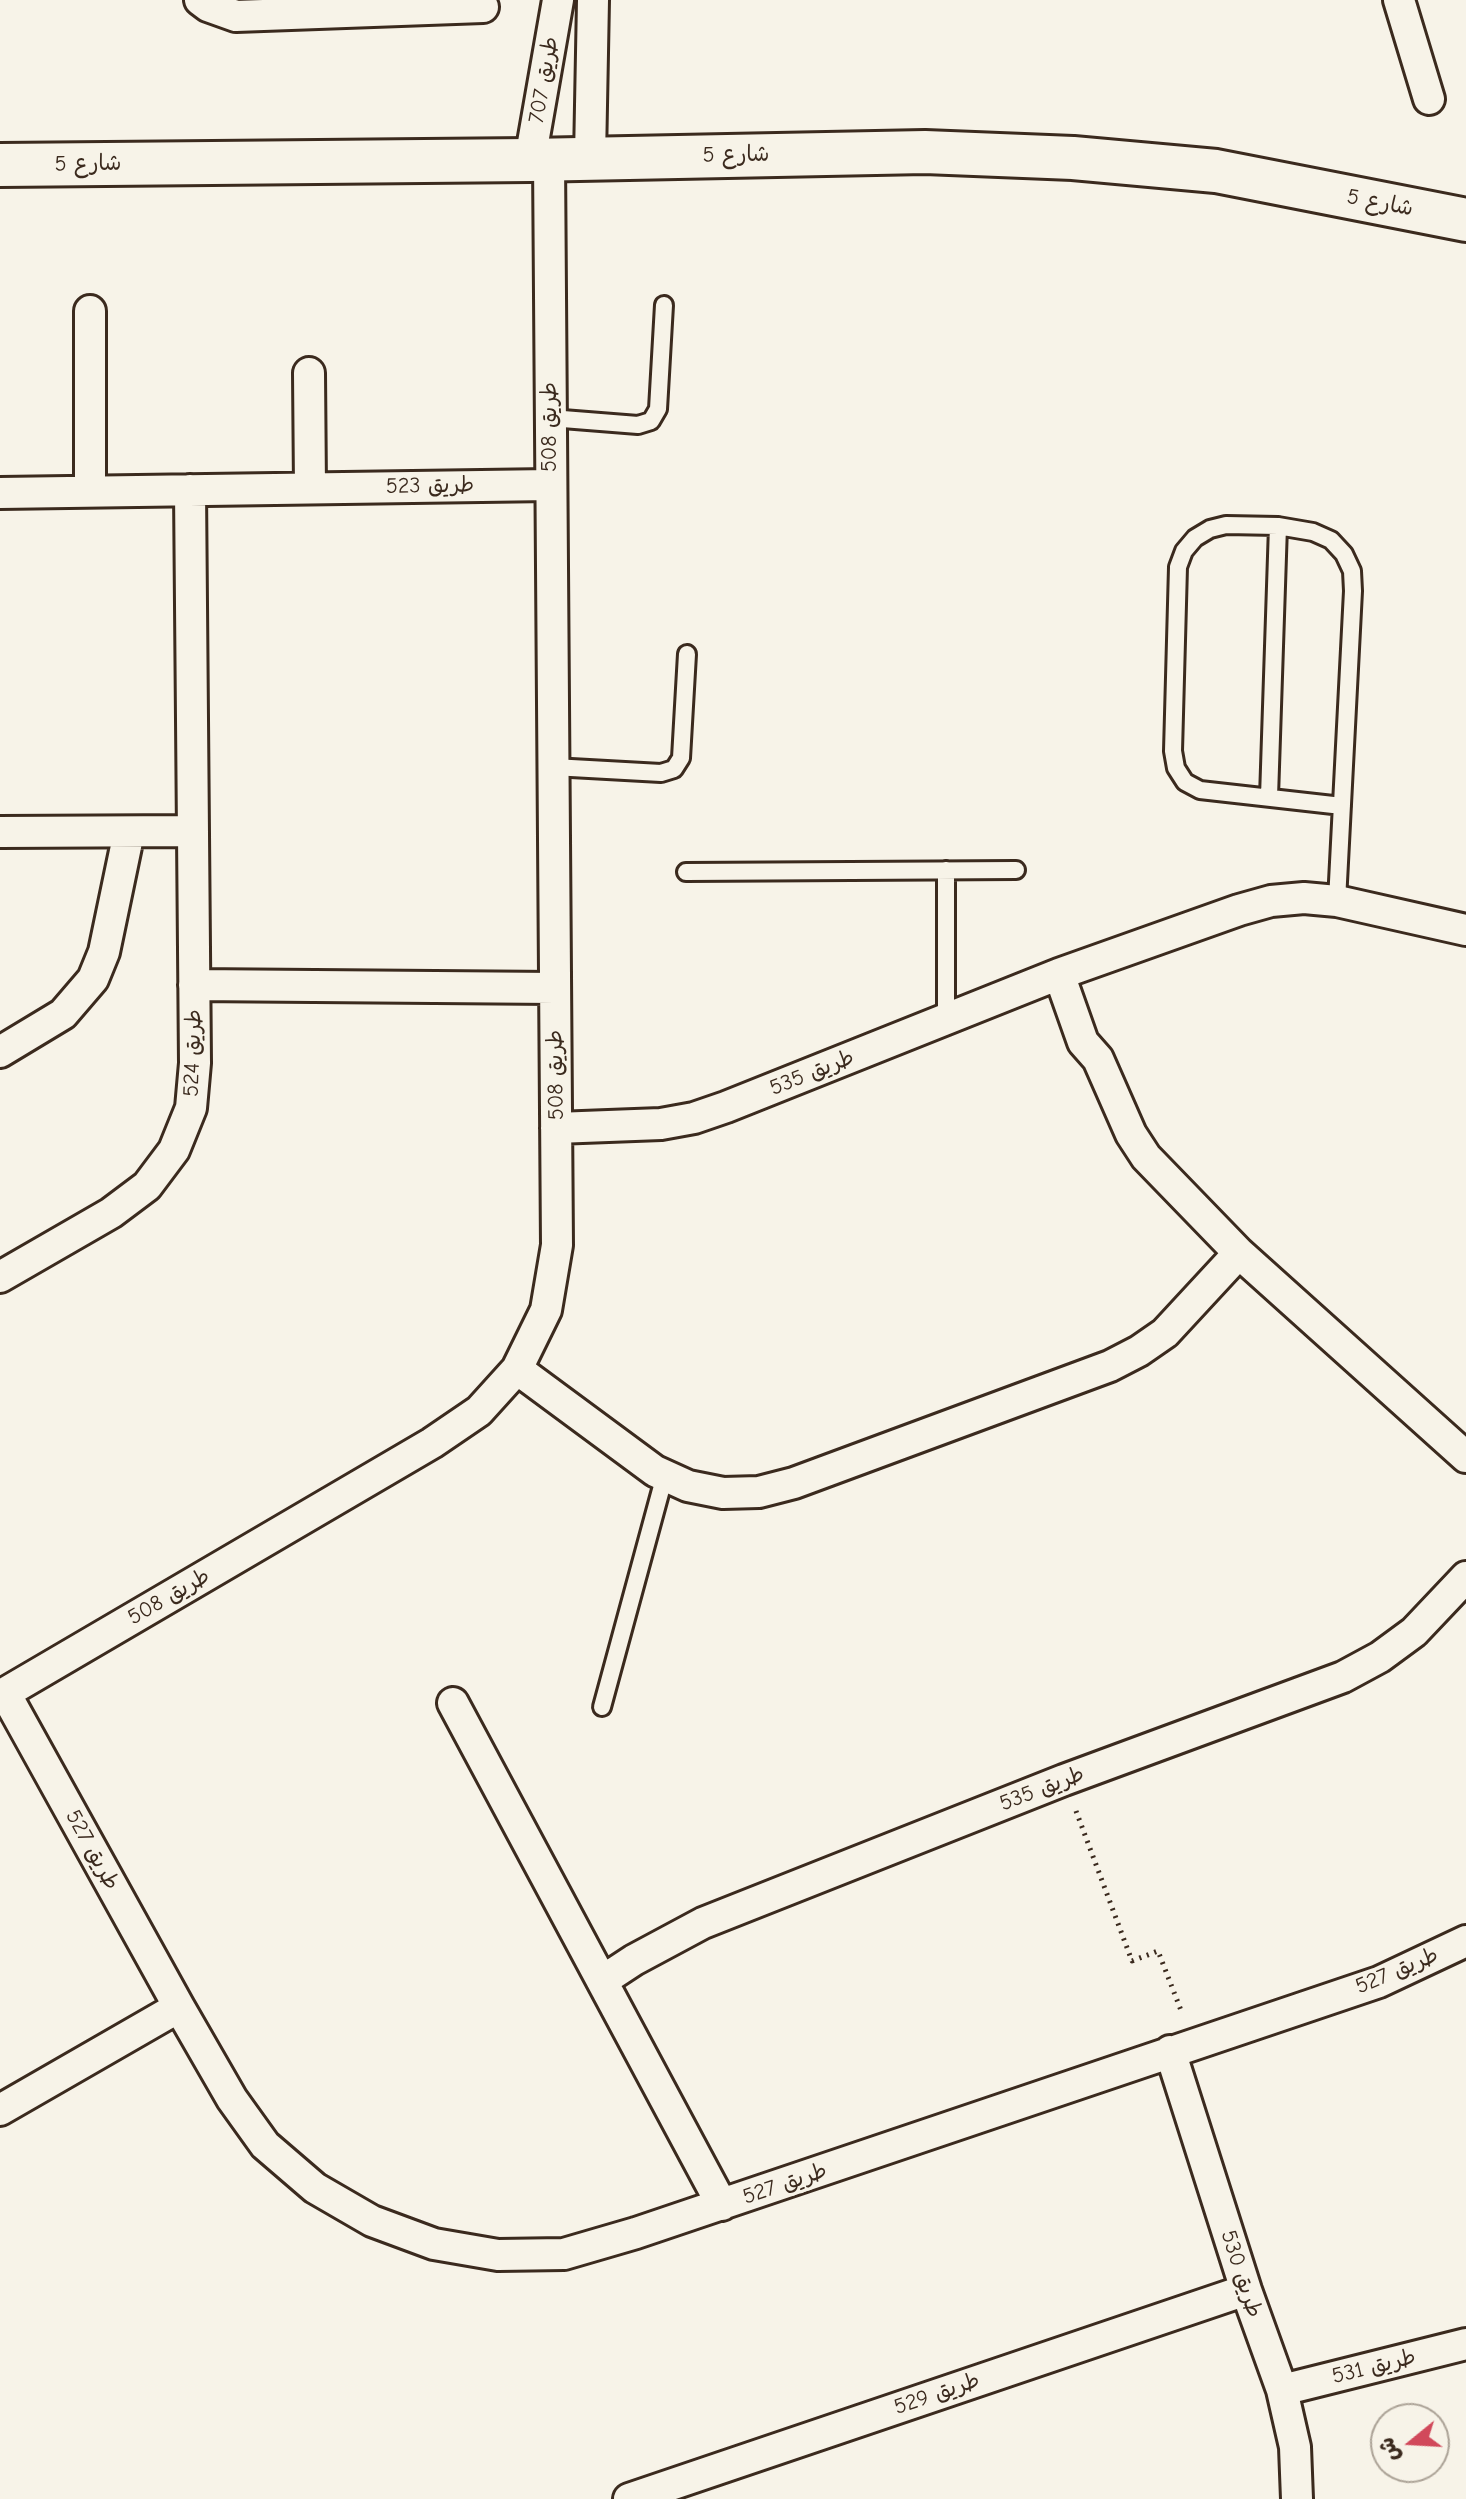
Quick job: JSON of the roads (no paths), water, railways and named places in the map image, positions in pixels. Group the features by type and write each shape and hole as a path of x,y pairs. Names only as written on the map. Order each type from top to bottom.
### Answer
{"street":[{"path":"200,0 236,16 483,7"},
{"name":"طريق 707","path":"540,159 558,0"},
{"name":"طريق 707","path":"590,158 593,0"},
{"path":"1399,0 1429,99"},
{"name":"شارع 5","path":"0,165 925,152 1073,158 1216,171 1466,220"},
{"name":"طريق 508","path":"2,1694 432,1443 479,1411 517,1369 546,1310 557,1245 550,418 540,159"},
{"path":"90,311 90,491"},
{"path":"309,373 310,488"},
{"name":"طريق 523","path":"0,493 550,485"},
{"name":"طريق 524","path":"0,1277 111,1213 147,1186 174,1150 191,1108 195,1063 190,490"},
{"path":"0,832 192,831"},
{"path":"0,1052 63,1014 93,979 104,952 129,832"},
{"name":"طريق 535","path":"556,1128 661,1124 694,1118 1069,971 1271,901 1304,898 1337,901 1466,930"},
{"path":"1069,971 1078,1033 1098,1059 1131,1134 1146,1157 1239,1253 1466,1457"},
{"path":"194,985 555,988"},
{"path":"517,1369 655,1471 688,1486 723,1493 759,1492 794,1483 1110,1366 1165,1333 1239,1253"},
{"name":"طريق 535","path":"602,1981 703,1923 1064,1780 1343,1677 1380,1657 1414,1632 1466,1577"},
{"name":"طريق 527","path":"2,1694 232,2099 265,2145 315,2188 372,2221 434,2244 498,2255 564,2254 722,2205 1379,1982 1466,1941"},
{"path":"453,1703 722,2205"},
{"path":"0,2110 179,2007"},
{"name":"طريق 530","path":"1170,2051 1246,2290 1282,2390 1295,2447 1297,2499"},
{"name":"طريق 529","path":"629,2499 1246,2290"},
{"name":"طريق 531","path":"1282,2390 1466,2344"}],"lane":[{"path":"550,418 638,425 651,421 658,409 664,305"},
{"path":"1337,901 1342,806 1352,571 1344,554 1331,540 1313,532 1278,526 1226,525 1210,529 1190,545 1178,567 1173,751 1176,768 1185,782 1200,790 1342,806"},
{"path":"1269,797 1278,526"},
{"path":"553,767 661,773 674,769 681,758 687,654"},
{"path":"946,870 946,1019"},
{"path":"686,872 1016,870"},
{"path":"602,1707 665,1475"}]}
